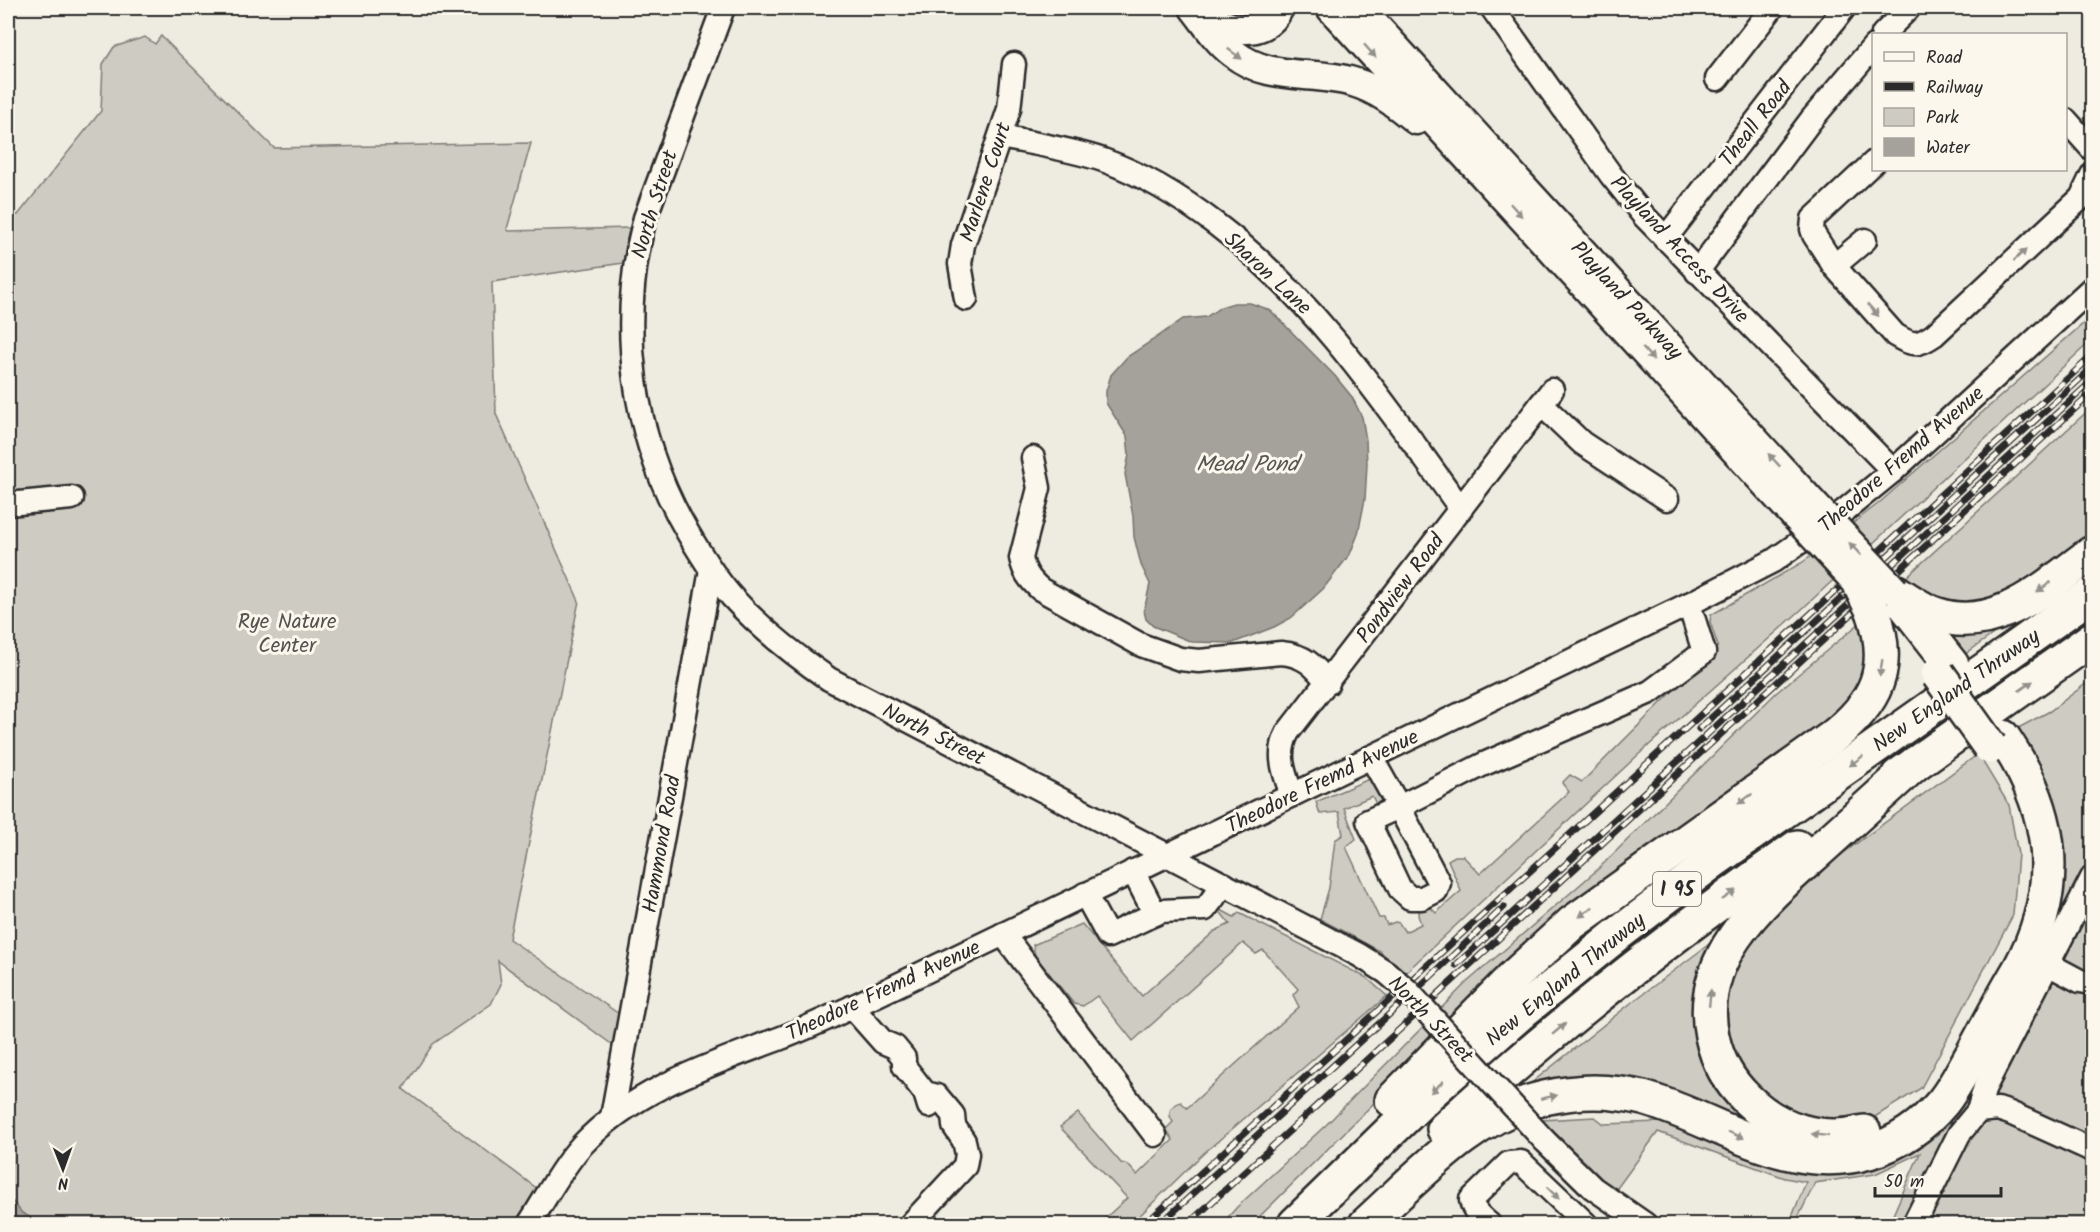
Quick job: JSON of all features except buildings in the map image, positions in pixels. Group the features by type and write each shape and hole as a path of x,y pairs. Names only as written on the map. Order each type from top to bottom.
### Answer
{"highway":[{"path":"1877,598 1957,619 1982,619 2004,612 2018,604 2092,553"},
{"name":"New England Thruway","path":"1295,1224 1455,1071 1523,1011 1618,934 1723,855 2092,594"},
{"path":"1366,1224 1449,1150 1482,1124 1501,1112 1563,1094 1602,1092 1644,1099 1781,1152 1821,1159 1860,1155 1879,1149 1898,1140 1931,1116 1955,1084 2025,959 2042,916 2048,872 2045,827 2032,786 1996,742 1945,670 1877,598"},
{"path":"1285,1224 1382,1110 1551,940 1602,901 1821,746 1853,720 1869,700 1881,670 1877,598"},
{"name":"New England Thruway","path":"1346,1224 1458,1117 1596,998 1733,892 2092,639"},
{"path":"1916,763 1766,900 1728,948 1713,982 1710,998 1711,1031 1717,1053 1727,1075 1758,1110 1789,1127 1804,1132 1839,1136 1872,1130 1904,1114 1917,1103 1938,1076 2008,951 2024,910 2028,889 2029,850 2016,793 1996,742"}],"main road":[{"path":"1195,9 1228,28 1241,30 1256,27 1268,21 1279,8"},
{"name":"Playland Parkway","path":"1331,8 1491,183 1805,511"},
{"name":"Playland Parkway","path":"1359,8 1465,124 1805,511 1877,598"},
{"path":"1378,8 1465,124"},
{"path":"1195,9 1222,43 1247,62 1279,73 1352,81 1382,95 1400,107 1491,183"}],"street":[{"name":"North Street","path":"723,8 645,218 636,255 630,339 633,373 645,435 682,524 711,570 731,596 754,619 802,660 829,679 1369,960 1407,990 1577,1174 1614,1204 1645,1224"},
{"name":"Playland Access Drive","path":"1492,8 1611,175 1638,209 1893,471"},
{"path":"1717,79 1772,8"},
{"name":"Theall Road","path":"1665,239 1844,8"},
{"path":"1884,33 1909,8"},
{"path":"1698,272 1811,120 1866,67 1872,51"},
{"name":"Marlene Court","path":"966,299 960,264 963,245 1009,110 1014,64"},
{"path":"2067,121 2092,148"},
{"name":"Sharon Lane","path":"1001,137 1103,160 1130,171 1177,196 1229,234 1286,285 1335,338 1386,404 1461,509"},
{"path":"1872,164 1813,219 1812,229 1814,236 1834,266 1895,335 1908,343 1922,343 1934,335 2081,198 2092,176"},
{"path":"1834,266 1865,240"},
{"name":"Theodore Fremd Avenue","path":"529,1224 568,1163 582,1146 631,1104 673,1081 852,1007 1689,604 1773,561 1844,511 1893,471 2092,288"},
{"name":"Pondview Road","path":"1292,795 1282,767 1283,742 1547,397 1582,443 1667,499"},
{"path":"1033,458 1039,488 1021,558 1023,569 1040,589 1141,645 1162,654 1199,661 1281,653 1294,654 1308,660 1328,682"},
{"path":"8,504 72,498"},
{"name":"Hammond Road","path":"612,1118 711,570"},
{"path":"1371,757 1399,807 1484,764 1650,692 1704,652 1689,604"},
{"path":"1133,872 1155,914"},
{"path":"1914,1224 1959,1134 1978,1112 1985,1087 2092,878"},
{"path":"1085,894 1108,936 1161,911 1204,909 1224,884"},
{"path":"1003,934 1155,1135"},
{"path":"2048,964 2080,981 2092,983"},
{"path":"852,1007 882,1042 883,1051 894,1063 904,1066 925,1093 927,1105 942,1123 954,1126 964,1141 967,1154 965,1166 911,1224"},
{"path":"1978,1112 1998,1109 2092,1150"},
{"path":"1489,1224 1479,1216 1471,1200 1509,1163 1521,1162 1586,1224"},
{"path":"1594,1224 1614,1204"}],"green space":[{"name":"Rye Nature Center","path":"161,36 274,148 531,143 507,229 509,231 630,228 623,263 492,282 496,414 579,601 509,939 622,1016 614,1046 498,961 501,984 491,1004 433,1044 403,1089 539,1190 519,1224 8,1224 8,213 18,215 101,111 103,64 114,47 145,37 155,44"},
{"path":"2092,316 2092,340 1801,610 1638,755 1405,973 1380,951 1320,919 1329,888 1335,840 1343,835 1339,812 1320,814 1316,802 1369,779 1374,780 1385,801 1377,806 1372,796 1344,808 1356,839 1346,847 1379,918 1384,918 1387,925 1399,923 1405,932 1421,924 1418,915 1420,909 1429,906 1436,913 1461,891 1448,860 1455,856 1463,856 1480,874 1569,792 1562,783 1570,775 1582,782 1718,646 1710,622 1711,615 1803,562 1879,503"},
{"path":"2092,407 2092,538 2019,590 1974,609 1928,598 1902,581"},
{"path":"1861,622 1868,646 1863,680 1845,712 1501,967 1375,1102 1252,1224 1222,1224 1237,1207 1326,1125 1466,983 1597,870 1776,693"},
{"path":"2010,622 1957,660 1927,623"},
{"path":"2092,679 2092,1224 1889,1224 1920,1153 1875,1174 1815,1183 1795,1224 1789,1224 1806,1182 1785,1178 1658,1132 1615,1191 1600,1181 1542,1120 1595,1117 1604,1124 1660,1122 1898,1157 2051,942 2009,733 2050,711"},
{"path":"1978,754 2009,805 2018,854 2013,915 1921,1088 1870,1120 1832,1122 1793,1115 1758,1092 1734,1062 1720,1020 1722,986 1743,945 1785,896"},
{"path":"1217,908 1234,917 1239,913 1367,978 1387,996 1204,1153 1131,1224 1099,1224 1127,1198 1060,1127 1078,1113 1121,1163 1128,1165 1137,1175 1173,1140 1166,1129 1173,1122 1170,1116 1172,1107 1181,1102 1187,1108 1299,1007 1293,995 1298,989 1263,950 1256,954 1243,943 1133,1041 1097,996 1083,1006 1074,1004 1035,956 1033,945 1082,924 1142,996 1215,931 1230,924"},
{"path":"1733,926 1710,972 1721,1089 1848,1151 1540,1088 1530,1084 1631,1003"}],"water":[{"name":"Mead Pond","path":"1234,303 1250,303 1270,310 1335,376 1352,397 1362,417 1366,440 1365,499 1358,534 1350,554 1323,589 1291,618 1233,643 1192,642 1153,626 1146,619 1144,611 1150,584 1141,565 1134,537 1133,516 1125,474 1129,455 1127,436 1106,403 1106,391 1111,375 1127,357 1183,319 1206,317 1221,307"},
{"path":"8,1196 22,1213 42,1224 8,1224"}],"railway":[{"path":"1145,1224 2092,356"},
{"path":"1699,729 2092,368"},
{"path":"1456,965 2092,381"},
{"path":"1188,1224 2092,393"},
{"path":"1160,1224 1504,907"}]}
